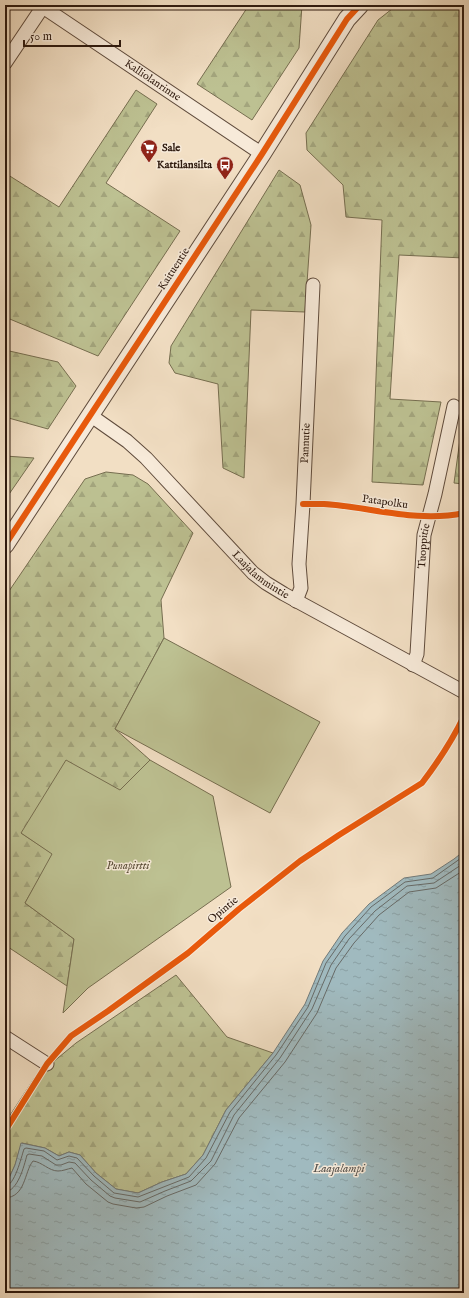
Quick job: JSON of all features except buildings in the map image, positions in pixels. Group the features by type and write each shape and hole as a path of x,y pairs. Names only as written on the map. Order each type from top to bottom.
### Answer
{"street":[{"name":"Kaituentie","path":"5,545 262,154 348,20 360,5"},
{"name":"Kalliolanrinne","path":"43,6 262,154"},
{"path":"5,64 43,6"},
{"name":"Pannutie","path":"296,601 301,588 299,564 313,285"},
{"name":"Tuoppitie","path":"413,665 417,654 424,536 435,494 454,406"},
{"name":"Laajalammintie","path":"90,415 127,441 146,458 253,572 266,583 296,601 464,692"},
{"path":"5,1037 47,1064"}],"green space":[{"path":"249,5 302,5 299,48 252,120 197,84"},
{"path":"397,5 464,5 464,258 399,255 390,399 441,402 423,485 372,482 382,220 346,217 343,185 307,150 306,133 378,20"},
{"path":"136,90 157,104 106,183 180,231 98,356 5,317 5,173 59,207"},
{"path":"279,170 300,185 311,225 305,312 251,310 244,478 223,468 218,384 175,373 169,363 171,346"},
{"path":"5,350 58,362 76,386 48,429 5,417"},
{"path":"464,410 464,484 454,483"},
{"path":"5,456 34,458 5,500"},
{"path":"106,472 133,475 148,484 193,533 161,600 164,638 115,729 150,760 121,790 21,833 53,854 25,903 74,939 67,986 5,945 5,597 85,479"},
{"path":"164,638 320,722 270,813 115,729"},
{"name":"Punapirtti","path":"66,760 120,790 150,760 213,796 231,887 88,988 63,1013 74,939 25,903 52,854 21,833"},
{"path":"176,975 227,1037 273,1053 226,1110 203,1155 186,1174 162,1182 138,1193 116,1189 96,1173 80,1155 69,1152 59,1156 45,1148 22,1143 15,1165 5,1187 5,1123 35,1077 76,1043"}],"water":[{"name":"Laajalampi","path":"464,851 464,1293 5,1293 5,1187 15,1165 21,1143 45,1148 59,1156 69,1152 80,1155 96,1173 116,1189 138,1193 162,1182 186,1174 203,1155 226,1110 273,1053 305,1004 323,961 342,933 369,904 404,878 431,874"}],"cycle path":[{"path":"5,545 262,154 347,19 360,5"},
{"name":"Patapolku","path":"303,504 324,504 411,515 446,516 464,513"},
{"name":"Opintie","path":"5,1131 47,1064 71,1036 188,953 239,909 300,861 422,783 445,750 464,716"}],"place":[{"name":"Sale","path":"149,163"},
{"name":"Kattilansilta","path":"225,180"}]}
